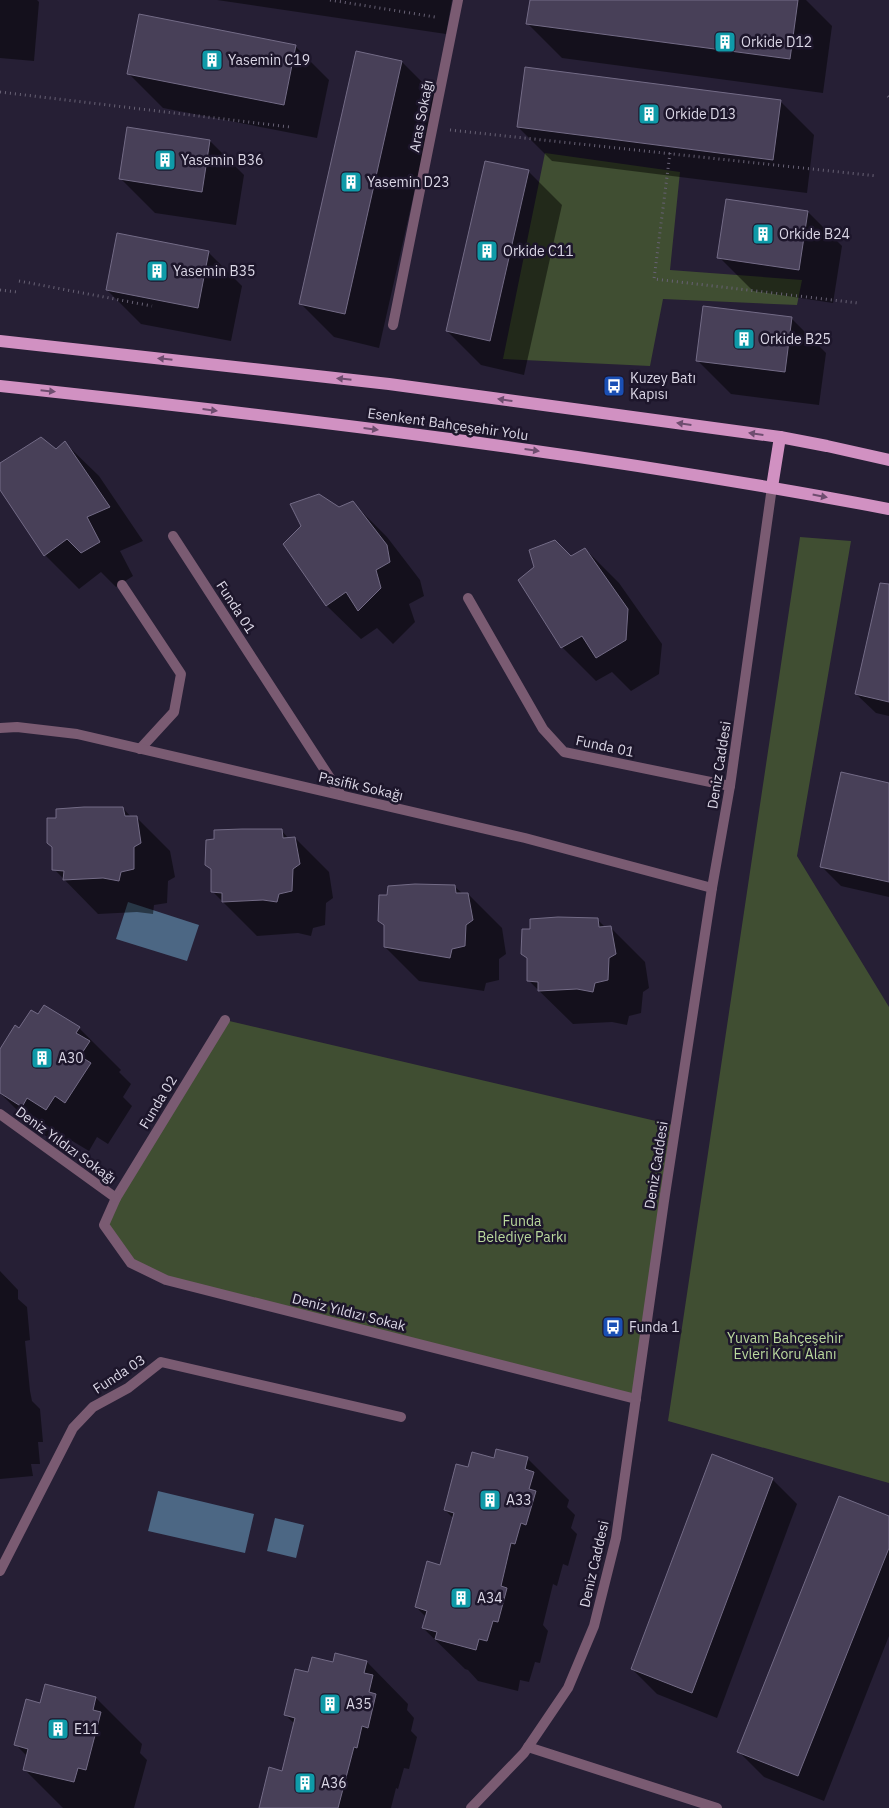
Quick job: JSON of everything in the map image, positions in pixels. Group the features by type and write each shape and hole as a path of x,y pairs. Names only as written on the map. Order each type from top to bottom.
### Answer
{"main road":[{"path":"0,341 389,384 780,437 889,460"},
{"name":"Esenkent Bahçeşehir Yolu","path":"0,386 459,440 772,487 889,510"},
{"path":"772,487 780,437"}],"street":[{"name":"Aras Sokağı","path":"393,325 458,0"},
{"name":"Deniz Caddesi","path":"471,1808 528,1747 568,1688 594,1626 616,1538 664,1201 712,888 730,786 772,487"},
{"name":"Funda 01","path":"174,536 341,795"},
{"path":"122,585 181,674 174,712 140,749"},
{"name":"Funda 01","path":"468,598 543,729 564,752 730,786"},
{"name":"Pasifik Sokağı","path":"0,728 17,727 77,734 525,838 712,888"},
{"name":"Funda 02","path":"116,1198 225,1020"},
{"name":"Deniz Yıldızı Sokağı","path":"0,1114 116,1198"},
{"name":"Deniz Yıldızı Sokak","path":"116,1198 104,1225 131,1262 166,1280 636,1399"},
{"name":"Funda 03","path":"0,1571 73,1428 93,1407 128,1388 161,1362 401,1417"},
{"path":"528,1747 717,1808"}],"path":[{"path":"330,0 454,20"},
{"path":"0,92 290,127"},
{"path":"433,128 877,176"},
{"path":"670,153 654,279 858,303"},
{"path":"19,281 152,306"},
{"path":"0,290 17,292"}],"green space":[{"path":"545,153 680,172 670,270 802,280 797,305 663,299 650,366 503,359"},
{"name":"Yuvam Bahçeşehir Evleri Koru Alanı","path":"800,537 851,541 797,856 889,1007 889,1483 668,1421"},
{"name":"Funda Belediye Parkı","path":"225,1020 677,1126 636,1399 166,1280 131,1263 104,1225"}],"water":[{"path":"128,902 199,925 187,961 116,939"},
{"path":"158,1491 254,1514 245,1553 148,1531"},
{"path":"275,1518 304,1525 296,1558 267,1551"}],"building":[{"name":"Orkide D12","path":"530,0 798,0 790,59 526,24"},
{"name":"Yasemin C19","path":"139,14 296,45 284,105 127,74"},
{"name":"Yasemin D23","path":"356,51 402,61 345,314 299,304"},
{"name":"Orkide D13","path":"525,67 781,100 773,160 517,127"},
{"name":"Yasemin B36","path":"127,127 210,140 202,192 119,179"},
{"name":"Orkide C11","path":"485,161 529,170 490,341 446,331"},
{"name":"Orkide B24","path":"726,199 808,211 799,270 717,258"},
{"name":"Yasemin B35","path":"117,233 209,251 198,308 106,290"},
{"name":"Orkide B25","path":"703,306 792,317 785,372 696,361"},
{"path":"41,437 56,449 65,441 110,507 87,517 100,542 81,553 67,539 44,556 0,490 0,463"},
{"path":"319,494 339,507 353,501 387,545 390,562 376,570 381,588 358,611 346,592 326,606 283,544 301,526 290,504"},
{"path":"555,540 571,556 585,548 628,609 626,640 596,658 582,636 561,648 518,580 534,567 529,550"},
{"path":"880,583 889,584 889,702 855,694"},
{"path":"841,772 889,783 889,882 820,867"},
{"path":"123,807 125,816 137,816 141,843 134,847 134,869 121,872 119,881 103,878 63,880 64,871 52,870 52,847 47,843 47,818 56,818 56,809"},
{"path":"282,829 283,838 295,837 300,864 293,869 292,891 279,894 277,902 263,900 222,902 222,893 211,892 211,869 205,865 206,840 214,839 214,830"},
{"path":"415,884 455,885 456,893 468,893 473,920 466,925 465,946 452,949 450,958 384,947 384,925 378,921 379,895 387,895 388,886"},
{"path":"558,917 598,918 599,927 611,926 616,954 609,958 608,980 595,983 593,992 577,989 538,991 538,982 527,981 527,958 521,954 522,929 530,929 530,919"},
{"name":"A30","path":"44,1005 80,1027 76,1033 90,1041 80,1056 91,1063 65,1103 55,1096 46,1110 27,1098 22,1107 0,1093 0,1049 15,1025 19,1028 31,1010 38,1014"},
{"path":"496,1449 528,1457 525,1469 534,1472 529,1489 536,1491 526,1525 521,1523 515,1544 511,1543 501,1586 507,1588 498,1622 493,1621 487,1641 479,1639 476,1650 435,1639 437,1632 422,1628 427,1611 415,1607 427,1561 440,1565 454,1513 444,1510 456,1464 468,1467 472,1452 494,1458"},
{"path":"712,1454 773,1478 692,1693 631,1669"},
{"path":"839,1496 889,1516 889,1548 798,1776 737,1752"},
{"path":"335,1653 367,1661 364,1673 373,1675 369,1692 376,1694 368,1728 362,1726 357,1748 354,1747 338,1808 259,1808 269,1767 282,1771 295,1718 284,1715 295,1669 308,1672 312,1657 333,1662"},
{"name":"E11","path":"45,1684 96,1697 93,1710 101,1712 86,1770 78,1768 74,1782 23,1770 28,1749 14,1745 26,1699 40,1703"}],"place":[{"name":"Orkide D12","path":"725,42"},
{"name":"Yasemin C19","path":"212,60"},
{"name":"Orkide D13","path":"649,114"},
{"name":"Yasemin B36","path":"165,160"},
{"name":"Yasemin D23","path":"351,182"},
{"name":"Orkide B24","path":"763,234"},
{"name":"Orkide C11","path":"487,251"},
{"name":"Yasemin B35","path":"157,271"},
{"name":"Orkide B25","path":"744,339"},
{"name":"Kuzey Batı Kapısı","path":"614,386"},
{"name":"A30","path":"42,1058"},
{"name":"Funda 1","path":"613,1327"},
{"name":"A33","path":"490,1500"},
{"name":"A34","path":"461,1598"},
{"name":"A35","path":"330,1704"},
{"name":"E11","path":"58,1729"},
{"name":"A36","path":"305,1783"}]}
